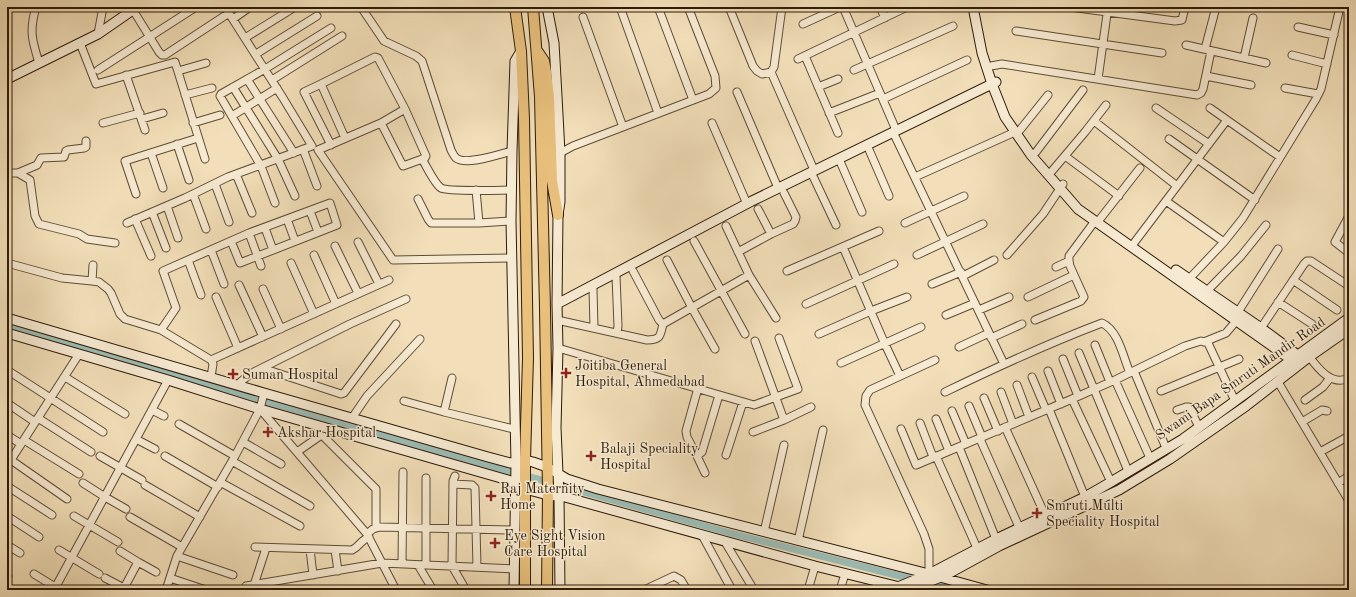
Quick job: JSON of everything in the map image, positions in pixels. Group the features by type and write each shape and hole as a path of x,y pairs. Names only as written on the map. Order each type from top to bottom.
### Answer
{"main road":[{"path":"515,7 521,52 524,119 528,358 520,463 524,590"},
{"path":"533,7 540,97 541,136 548,494 547,590"},
{"path":"536,49 544,61 546,72 549,97 552,181 558,215"}],"street":[{"path":"36,7 32,37 39,63"},
{"path":"98,34 103,7"},
{"path":"98,70 196,7"},
{"path":"7,79 98,34 135,8 159,52 162,55 165,55 229,13 250,7"},
{"path":"244,38 295,7"},
{"path":"361,7 384,41 416,56 422,61 451,150 456,158 463,161 473,160 512,151"},
{"path":"547,7 554,43 560,153 556,428 559,496 560,590"},
{"path":"620,7 658,113"},
{"path":"658,7 693,100"},
{"path":"560,153 573,146 709,94 716,88 715,76 688,7"},
{"path":"729,7 753,66 762,74 771,72 774,68 782,7"},
{"path":"803,24 840,7"},
{"path":"843,7 882,96 915,177 1004,364"},
{"path":"880,7 884,18"},
{"path":"838,133 818,87 801,57 907,7"},
{"path":"973,7 991,66 994,83"},
{"path":"1070,7 1108,9 1175,21 1182,20 1185,7"},
{"path":"991,66 1002,64 1197,95 1201,93 1203,89 1206,76 1208,50 1216,7"},
{"path":"1189,279 1224,242 1243,218 1318,94 1327,64 1340,7"},
{"path":"1098,79 1108,9"},
{"path":"127,223 168,206 236,174 312,146 229,13"},
{"path":"976,13 982,53 994,83 1018,131 1032,155 1079,203 1098,220 1330,378 1339,381 1349,378"},
{"path":"256,54 317,16"},
{"path":"583,17 623,127"},
{"path":"1244,58 1253,18"},
{"path":"854,70 954,26"},
{"path":"1298,27 1334,35"},
{"path":"275,203 261,166 220,96 331,28"},
{"path":"1016,31 1162,53"},
{"path":"272,80 342,36"},
{"path":"80,43 96,84 175,62 205,159"},
{"path":"1186,45 1266,63"},
{"path":"520,463 514,429 511,221 515,61 521,52"},
{"path":"1292,55 1327,64"},
{"path":"331,145 304,92 371,59 378,58 405,109 426,156 422,160 403,166 380,123"},
{"path":"829,113 882,96 967,60"},
{"path":"178,71 206,63"},
{"path":"771,72 836,225"},
{"path":"126,75 145,130"},
{"path":"1206,76 1251,85"},
{"path":"247,79 294,153"},
{"path":"818,87 838,79"},
{"path":"557,304 746,204 781,191 813,171 994,83"},
{"path":"321,84 345,138"},
{"path":"233,87 278,159 296,196"},
{"path":"185,95 212,88"},
{"path":"232,116 277,88"},
{"path":"1285,88 1318,94"},
{"path":"1036,152 1083,90"},
{"path":"737,92 781,191 796,217 793,224 738,252"},
{"path":"915,177 1018,131 1048,94"},
{"path":"1052,171 1106,105"},
{"path":"1156,108 1209,144"},
{"path":"1210,108 1280,157"},
{"path":"405,109 380,123 318,150 393,260 511,258"},
{"path":"103,124 163,113"},
{"path":"193,123 220,115"},
{"path":"1134,243 1227,120"},
{"path":"1094,121 1177,186"},
{"path":"712,123 746,204"},
{"path":"1018,131 1052,171 1062,186"},
{"path":"136,194 125,161 198,138"},
{"path":"1168,139 1255,200"},
{"path":"7,173 18,173 37,165 41,158 64,157 66,151 68,150 84,148 86,141"},
{"path":"177,144 189,180"},
{"path":"867,145 889,196"},
{"path":"303,149 317,186"},
{"path":"151,153 162,188"},
{"path":"1065,156 1119,196"},
{"path":"839,158 862,212"},
{"path":"422,160 437,185 442,189 512,190"},
{"path":"1035,320 1081,301 1084,297 1074,275 1069,261 1069,256 1119,196 1140,168"},
{"path":"18,173 30,180 35,216 39,224 78,234 87,239 115,243"},
{"path":"236,174 252,213"},
{"path":"215,184 229,222"},
{"path":"1007,255 1042,214 1062,186"},
{"path":"476,190 479,223"},
{"path":"193,194 206,229"},
{"path":"905,223 964,196"},
{"path":"418,199 431,223 511,221"},
{"path":"1166,201 1224,242"},
{"path":"162,330 176,308 163,271 249,233 330,203 337,225 240,263 231,241"},
{"path":"168,206 178,238"},
{"path":"758,209 771,234"},
{"path":"310,210 318,232"},
{"path":"152,212 166,248"},
{"path":"1349,216 1336,242 1349,253"},
{"path":"135,219 151,256"},
{"path":"287,219 295,241"},
{"path":"1098,220 1189,279 1238,316 1261,328 1301,358"},
{"path":"917,255 983,224"},
{"path":"1206,291 1241,256 1266,225"},
{"path":"726,226 750,276 776,318"},
{"path":"264,228 273,250"},
{"path":"787,271 879,231"},
{"path":"249,233 261,266"},
{"path":"694,240 746,334"},
{"path":"358,242 379,284"},
{"path":"335,246 358,294"},
{"path":"843,246 900,376"},
{"path":"901,429 916,464 1075,398 1185,346 1201,341 1204,342 1226,333 1238,316 1278,249"},
{"path":"211,250 224,284"},
{"path":"314,255 336,304"},
{"path":"188,260 201,295"},
{"path":"667,260 715,349"},
{"path":"932,284 962,274 994,260"},
{"path":"1056,267 1069,261"},
{"path":"1261,328 1307,261 1311,261 1349,286"},
{"path":"7,263 62,278 100,282 111,293 120,314 125,319 162,330 211,360 213,364 212,377"},
{"path":"291,263 314,314"},
{"path":"806,304 894,264"},
{"path":"92,281 93,265"},
{"path":"633,271 658,320 663,324"},
{"path":"1028,297 1074,275"},
{"path":"616,276 617,334"},
{"path":"557,320 617,334 654,340 660,336 663,324 750,276"},
{"path":"211,360 389,280"},
{"path":"1293,280 1337,310"},
{"path":"239,285 263,337"},
{"path":"263,289 281,329"},
{"path":"593,289 594,328"},
{"path":"216,297 238,348"},
{"path":"819,334 907,297"},
{"path":"979,310 1009,297"},
{"path":"237,385 250,374 350,324 406,299"},
{"path":"1278,302 1312,324"},
{"path":"946,315 975,303"},
{"path":"7,318 488,458 510,463 520,463 547,470 567,479 598,489 987,590"},
{"name":"Swami Bapa Smruti Mandir Road","path":"904,589 996,538 1085,496 1183,439 1198,427 1301,358 1349,318"},
{"path":"945,392 1004,364 1102,323 1110,327 1115,336 1166,448"},
{"path":"262,368 341,394 344,393 396,324"},
{"path":"959,348 1022,324"},
{"path":"841,363 884,342 921,327"},
{"path":"7,333 168,380 260,409 508,480 520,486 548,494 904,589 940,577 999,546 1119,490 1170,459 1246,406 1278,382 1301,358 1349,329"},
{"path":"558,348 754,405 798,389 779,338"},
{"path":"67,498 8,464 79,354 83,340"},
{"path":"352,418 367,396 420,340"},
{"path":"755,341 784,420"},
{"path":"1204,342 1208,343 1235,402"},
{"path":"1095,345 1150,458"},
{"path":"1079,353 1128,471"},
{"path":"1063,359 1075,398 1111,482"},
{"path":"1161,391 1239,359"},
{"path":"930,574 929,549 924,534 865,406 866,396 870,390 935,360"},
{"path":"7,370 103,432"},
{"path":"1048,371 1061,404"},
{"path":"65,377 125,414"},
{"path":"1032,377 1085,496"},
{"path":"444,412 452,378"},
{"path":"1305,400 1323,387 1330,378"},
{"path":"34,574 57,589 89,525 168,380"},
{"path":"1278,382 1349,500"},
{"path":"1017,385 1029,417"},
{"path":"698,388 686,431 687,437 705,473"},
{"path":"1001,392 1014,424"},
{"path":"166,590 177,556 234,459 260,409 264,393"},
{"path":"697,456 702,452 720,395"},
{"path":"984,398 998,431"},
{"path":"404,401 514,429"},
{"path":"726,455 743,402"},
{"path":"7,403 91,452"},
{"path":"969,406 1019,527"},
{"path":"1177,410 1186,406 1189,407 1198,427"},
{"path":"753,432 784,420 811,407"},
{"path":"260,409 368,535 396,590"},
{"path":"152,410 164,416"},
{"path":"1302,422 1322,410 1326,411"},
{"path":"952,411 962,445 996,538"},
{"path":"936,419 949,451"},
{"path":"920,423 934,457 977,548"},
{"path":"178,424 310,506"},
{"path":"1005,427 1045,515"},
{"path":"798,540 823,430"},
{"path":"7,435 23,442 79,474"},
{"path":"296,452 320,436 323,436 376,489 376,528"},
{"path":"1320,452 1349,436"},
{"path":"136,439 155,449"},
{"path":"243,442 281,464"},
{"path":"764,532 784,445"},
{"path":"100,456 200,517"},
{"path":"165,456 300,526"},
{"path":"402,564 403,472"},
{"path":"455,476 453,484 452,566 466,590"},
{"path":"1338,483 1349,476"},
{"path":"426,478 426,565"},
{"path":"83,483 126,509"},
{"path":"453,484 472,485 475,488 476,567"},
{"path":"7,486 52,515"},
{"path":"514,590 515,530 520,486"},
{"path":"7,516 39,537"},
{"path":"74,516 118,542"},
{"path":"130,517 182,547"},
{"path":"255,547 352,550 356,549 361,542 376,528 515,530"},
{"path":"702,535 732,590"},
{"path":"725,542 754,590"},
{"path":"7,545 20,553"},
{"path":"254,585 266,548"},
{"path":"310,549 313,575"},
{"path":"59,550 124,589 138,562"},
{"path":"335,550 338,571"},
{"path":"120,551 156,572"},
{"path":"177,556 233,575"},
{"path":"246,586 382,563 514,569"},
{"path":"418,565 433,590"},
{"path":"808,590 815,566"},
{"path":"840,590 845,574"},
{"path":"644,590 674,576 681,580 688,590"},
{"path":"170,578 206,590"}],"waterway":[{"path":"7,324 338,423 730,533 955,590"}],"place":[{"name":"Joitiba General Hospital, Ahmedabad","path":"566,373"},
{"name":"Suman Hospital","path":"233,374"},
{"name":"Akshar Hospital","path":"268,432"},
{"name":"Balaji Speciality Hospital","path":"591,456"},
{"name":"Raj Maternity Home","path":"491,496"},
{"name":"Smruti Multi Speciality Hospital","path":"1037,513"},
{"name":"Eye Sight Vision Care Hospital","path":"495,543"}]}
